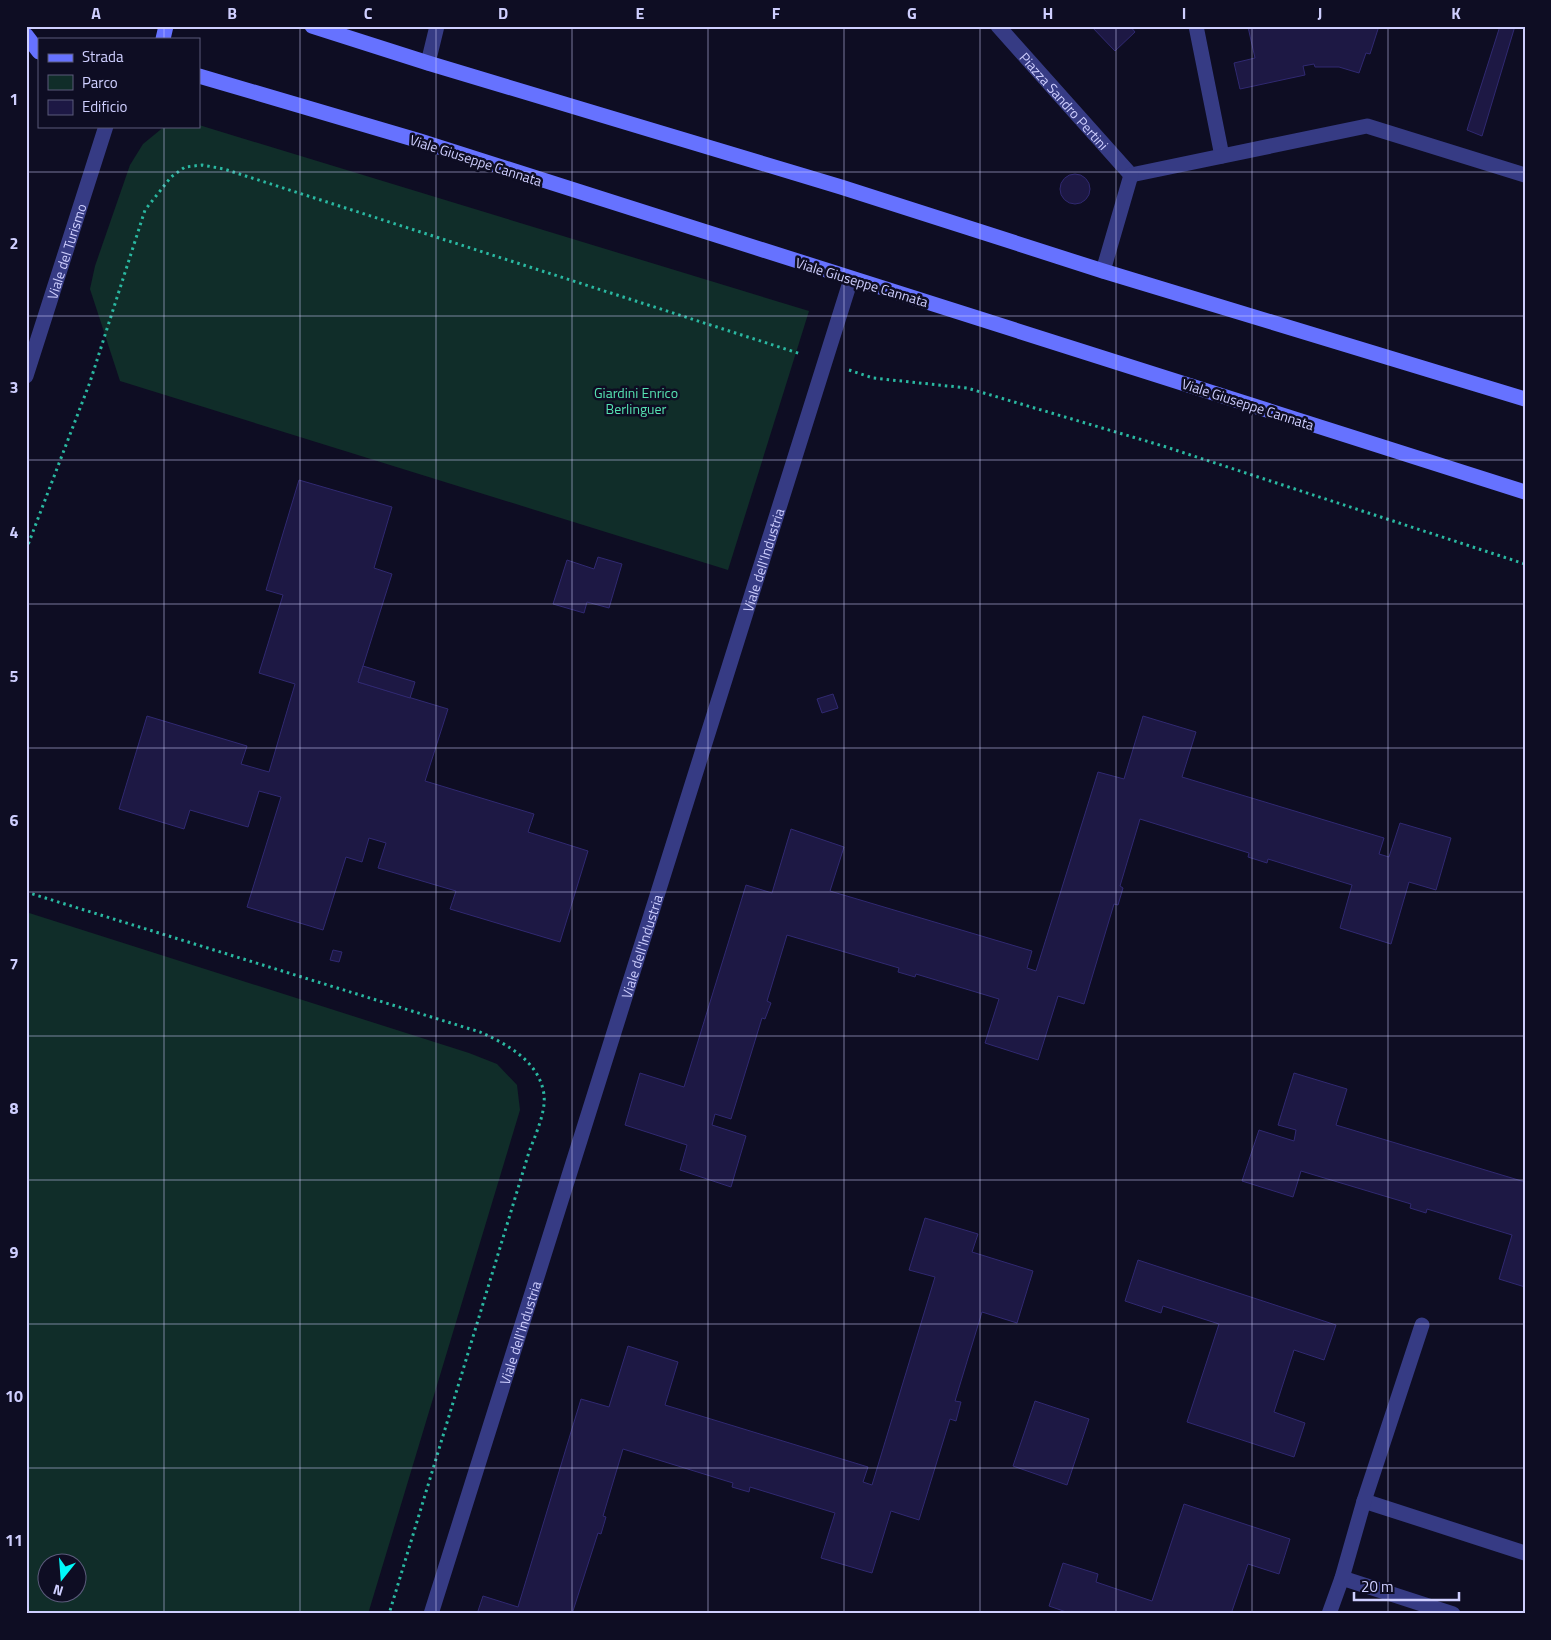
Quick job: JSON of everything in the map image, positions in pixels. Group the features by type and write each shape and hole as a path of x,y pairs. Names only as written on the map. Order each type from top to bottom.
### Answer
{"street":[{"path":"312,26 1525,399"},
{"path":"428,63 437,26"},
{"name":"Piazza Sandro Pertini","path":"998,26 1131,175"},
{"path":"1196,26 1222,156"},
{"path":"26,35 38,51"},
{"name":"Viale Giuseppe Cannata","path":"200,76 420,142 1525,492"},
{"path":"1103,270 1131,175 1367,126 1525,175"},
{"name":"Viale del Turismo","path":"26,376 105,128"},
{"name":"Viale dell'Industria","path":"431,1614 851,279"},
{"path":"1329,1614 1422,1325"},
{"path":"1364,1501 1525,1553"},
{"path":"1342,1578 1453,1614"}],"path":[{"path":"26,550 90,382 146,210 171,177 184,167 202,165 224,169 873,378 967,388 1163,446 1525,564"},
{"path":"26,892 480,1032 503,1042 521,1055 537,1074 544,1096 541,1120 529,1152 389,1614"}],"green space":[{"name":"Giardini Enrico Berlinguer","path":"200,125 809,311 728,570 120,381 90,289 95,266 130,165 143,144 163,128 200,128"},
{"path":"26,912 469,1053 497,1064 517,1085 520,1110 368,1614 26,1614"}],"building":[{"path":"1091,26 1130,26 1135,32 1115,51"},
{"path":"1379,26 1370,54 1366,53 1359,73 1339,67 1315,67 1314,64 1303,66 1305,75 1240,89 1234,63 1255,58 1248,27"},
{"path":"1500,26 1515,26 1482,136 1467,130"},
{"path":"1075,174 1086,178 1090,189 1086,200 1075,204 1064,200 1060,189 1064,178"},
{"path":"299,480 392,507 374,568 392,574 358,682 448,709 425,781 534,814 528,832 588,851 560,942 450,909 456,891 378,868 386,843 369,838 362,862 346,857 323,930 247,907 281,797 259,791 248,827 190,810 184,829 119,809 147,716 247,746 241,764 269,772 295,684 259,673 283,595 266,590"},
{"path":"598,557 622,564 609,608 587,602 584,613 553,604 567,560 594,569"},
{"path":"363,666 415,682 410,698 358,682"},
{"path":"833,694 838,708 822,713 817,699"},
{"path":"1143,716 1196,732 1182,777 1384,838 1379,854 1389,857 1400,823 1451,838 1436,890 1409,882 1391,944 1340,928 1352,885 1268,859 1267,863 1248,857 1249,853 1140,819 1120,886 1123,888 1118,905 1114,904 1084,1004 1058,996 1038,1060 985,1043 999,999 916,974 915,977 898,972 899,968 787,935 767,1001 771,1003 765,1019 762,1018 731,1119 715,1114 712,1125 746,1136 731,1187 680,1170 687,1145 625,1125 640,1073 684,1087 746,885 772,893 791,829 844,847 830,891 1032,951 1027,968 1036,971 1098,772 1124,779"},
{"path":"333,950 342,952 339,962 330,960"},
{"path":"1294,1073 1347,1089 1336,1125 1525,1182 1525,1287 1499,1279 1512,1235 1427,1209 1426,1213 1410,1208 1411,1204 1301,1171 1293,1197 1242,1181 1259,1130 1294,1141 1296,1130 1278,1125"},
{"path":"925,1218 978,1234 972,1252 1033,1271 1017,1323 982,1312 955,1401 961,1402 956,1421 950,1419 919,1520 891,1511 872,1573 821,1558 835,1513 750,1487 749,1492 732,1487 733,1483 623,1449 603,1516 606,1517 601,1534 598,1533 572,1614 477,1614 483,1596 518,1607 581,1399 609,1407 628,1346 678,1362 665,1405 868,1467 863,1482 872,1485 935,1277 909,1270"},
{"path":"1138,1260 1336,1325 1324,1360 1294,1350 1274,1412 1305,1423 1294,1457 1187,1422 1219,1324 1163,1306 1161,1313 1125,1301"},
{"path":"1035,1401 1089,1419 1067,1485 1013,1466"},
{"path":"1184,1504 1290,1539 1279,1574 1248,1564 1231,1614 1072,1614 1049,1606 1063,1563 1098,1574 1096,1582 1152,1601"}]}
